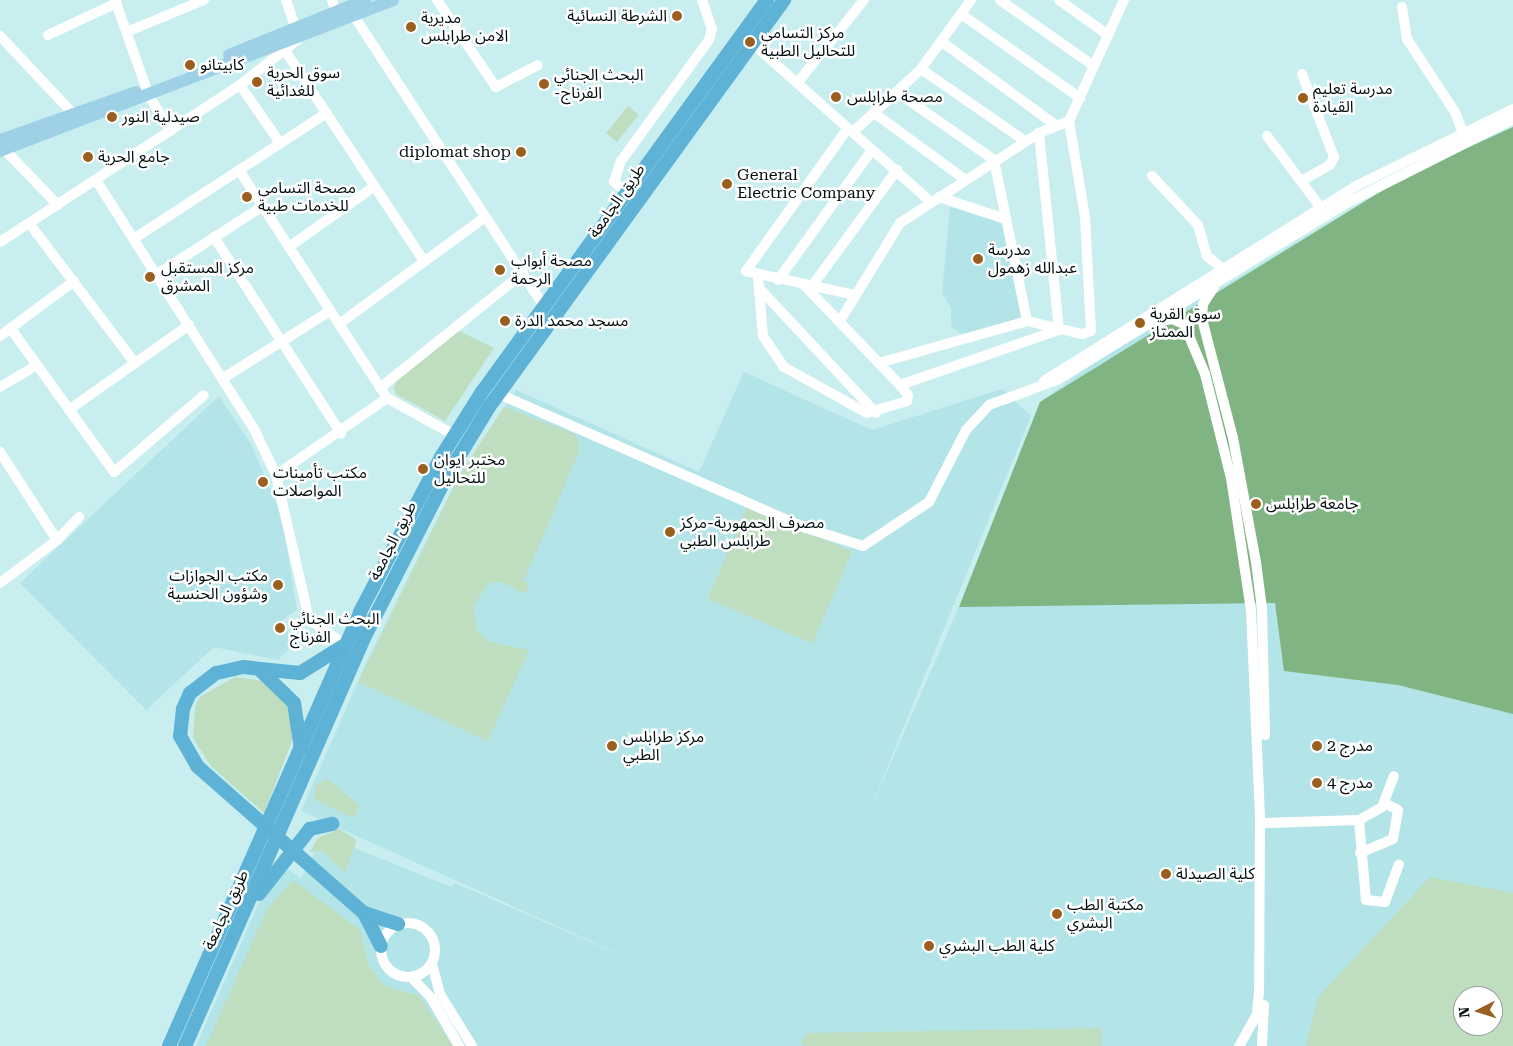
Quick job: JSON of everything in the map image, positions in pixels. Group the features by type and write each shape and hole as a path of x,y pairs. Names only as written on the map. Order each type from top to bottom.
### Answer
{"highway":[{"name":"طريق الجامعة","path":"169,1046 301,753 346,645 398,534 454,435 544,306 630,193 767,0"},
{"name":"طريق الجامعة","path":"188,1044 365,636 447,476 499,394 784,0"},
{"path":"346,645 300,673 227,668 190,693 180,723 184,748 197,766 364,913 381,946"},
{"path":"259,669 294,703 301,753"},
{"path":"249,906 310,828 332,824"},
{"path":"364,913 398,924"}],"main road":[{"path":"296,34 334,6 365,0"},
{"path":"1,146 133,98 296,34 354,16 393,0"},
{"path":"1,146 75,116 133,98"}],"street":[{"path":"129,31 189,3 204,0"},
{"path":"0,242 171,131 286,52 296,34 286,0"},
{"path":"436,0 496,87 538,64"},
{"path":"630,193 614,182 621,161 709,40 712,29 702,0"},
{"path":"798,82 864,0"},
{"path":"856,295 758,277 748,274 747,267 851,130 874,113 921,68 942,42 971,0"},
{"path":"1000,0 1094,66"},
{"path":"1059,0 1108,35"},
{"path":"879,363 1027,321 1059,330 1088,334 1093,325 1085,217 1069,121 1108,35 1121,1"},
{"path":"48,35 116,2 129,31 148,92 171,131"},
{"path":"1402,7 1407,40 1455,112 1464,137"},
{"path":"961,14 1080,98"},
{"path":"354,16 544,306"},
{"path":"0,36 75,116"},
{"path":"942,42 1054,124"},
{"path":"752,43 798,82 872,150 935,199 1006,219"},
{"path":"286,52 372,188 424,261"},
{"path":"921,68 1025,142"},
{"path":"1301,181 1330,165 1334,157 1302,74"},
{"path":"240,85 280,144"},
{"path":"897,92 994,160 1027,321"},
{"path":"1044,381 1056,380 1345,204 1513,109"},
{"path":"874,113 966,180"},
{"path":"135,238 325,114"},
{"path":"499,394 859,547 929,502 975,416 1044,381 1321,208 1464,137 1513,119"},
{"path":"840,321 893,229 994,160 1054,124 1069,121"},
{"path":"1039,133 1059,330"},
{"path":"1266,136 1321,208"},
{"path":"1,146 58,204"},
{"path":"778,280 872,150"},
{"path":"239,170 387,398 454,435"},
{"path":"808,285 897,170"},
{"path":"1152,176 1198,225 1207,256 1223,270"},
{"path":"96,180 158,273 189,325 225,377 276,474 309,619 346,645"},
{"path":"290,247 372,188"},
{"path":"158,273 263,206"},
{"path":"339,324 485,217"},
{"path":"29,222 134,363"},
{"path":"214,237 341,433"},
{"path":"380,388 523,273"},
{"path":"758,277 764,336 775,360 868,413 876,413 907,401 908,395 900,385 808,285"},
{"path":"0,336 74,281"},
{"path":"1218,283 1202,312 1210,350 1210,373 1256,610 1266,823 1262,1046"},
{"path":"759,288 876,413"},
{"path":"225,377 330,311"},
{"path":"1147,325 1179,320 1189,331 1198,354 1210,373"},
{"path":"70,409 189,325"},
{"path":"11,329 114,472 204,395"},
{"path":"900,385 1059,330"},
{"path":"1198,354 1210,350"},
{"path":"0,387 37,365"},
{"path":"276,474 341,433 387,398"},
{"path":"0,452 57,540"},
{"path":"0,583 57,540 79,517"},
{"path":"1251,1046 1241,1041 1257,1014 1260,991 1260,817 1256,610"},
{"path":"1266,823 1359,820 1384,803 1394,776"},
{"path":"1360,852 1393,839 1398,810 1384,803"},
{"path":"1359,820 1360,852 1366,900 1385,902 1399,864"},
{"path":"459,1046 431,998 411,977 397,975 386,966 381,946 386,933 398,924 413,923 426,930 434,942 432,964 440,994 472,1046"},
{"path":"411,977 432,964"}],"shaded area":[{"name":"جامعة طرابلس","path":"1513,127 1513,1046 196,1046 259,903 288,869 301,879 323,835 451,887 455,883 664,974 301,811 368,659 459,476 516,390 699,472 744,372 872,430 1002,389 1031,416 866,819 959,607 1040,402 1146,325 1215,292 1399,180"},
{"name":"مدرسة عبدالله زهمول","path":"950,207 1004,224 1024,321 963,335 951,326 951,308 942,293"},
{"path":"219,396 251,444 282,517 297,610 278,623 297,641 278,660 214,647 146,710 20,583"}],"green space":[{"path":"628,106 639,115 617,142 606,133"},
{"path":"1513,127 1513,714 1398,685 1284,671 1275,603 959,607 1040,402 1406,176"},
{"path":"459,331 494,348 445,421 396,394 394,387 397,380"},
{"path":"504,407 575,434 579,441 578,454 525,578 521,578 529,584 526,594 502,582 489,583 473,606 477,631 490,642 529,650 488,741 358,682 459,476"},
{"path":"747,507 852,552 813,644 708,599"},
{"path":"235,677 262,681 290,702 294,736 264,813 211,766 193,738 195,706 201,696"},
{"path":"327,779 359,805 354,818 315,800 315,786"},
{"path":"339,829 357,840 345,873 323,851 310,852 318,838"},
{"path":"1430,877 1513,893 1513,1046 1306,1046 1318,997"},
{"path":"293,880 360,930 369,966 378,978 386,986 419,996 453,1046 206,1046 267,909"},
{"path":"1102,1028 1101,1046 804,1046 801,1041 807,1033"}],"place":[{"name":"الشرطة النسائية","path":"677,16"},
{"name":"مديرية الامن طرابلس","path":"411,27"},
{"name":"مركز التسامي للتحاليل الطبية","path":"750,42"},
{"name":"كابيتانو","path":"190,65"},
{"name":"سوق الحرية للغدائية","path":"257,82"},
{"name":"البحث الجنائي -الفرناج","path":"544,84"},
{"name":"مصحة طرابلس","path":"836,97"},
{"name":"مدرسة تعليم القيادة","path":"1303,98"},
{"name":"صيدلية النور","path":"112,117"},
{"name":"diplomat shop","path":"521,152"},
{"name":"جامع الحرية","path":"88,157"},
{"name":"General Electric Company","path":"727,184"},
{"name":"مصحة التسامي للخدمات طبية","path":"247,197"},
{"name":"مدرسة عبدالله زهمول","path":"978,259"},
{"name":"مصحة أبواب الرحمة","path":"500,270"},
{"name":"مركز المستقبل المشرق","path":"150,277"},
{"name":"مسجد محمد الدرة","path":"505,321"},
{"name":"سوق القرية الممتاز","path":"1140,323"},
{"name":"مختبر ايوان للتحاليل","path":"423,469"},
{"name":"مكتب تأمينات المواصلات","path":"263,482"},
{"name":"جامعة طرابلس","path":"1256,504"},
{"name":"مصرف الجمهورية-مركز طرابلس الطبي","path":"670,532"},
{"name":"مكتب الجوازات وشؤون الحنسية","path":"278,585"},
{"name":"البحث الجنائي الفرناج","path":"280,628"},
{"name":"مركز طرابلس الطبي","path":"612,746"},
{"name":"مدرج 2","path":"1317,746"},
{"name":"مدرج 4","path":"1317,783"},
{"name":"كلية الصيدلة","path":"1166,874"},
{"name":"مكتبة الطب البشري","path":"1057,914"},
{"name":"كلية الطب البشري","path":"929,946"}]}
